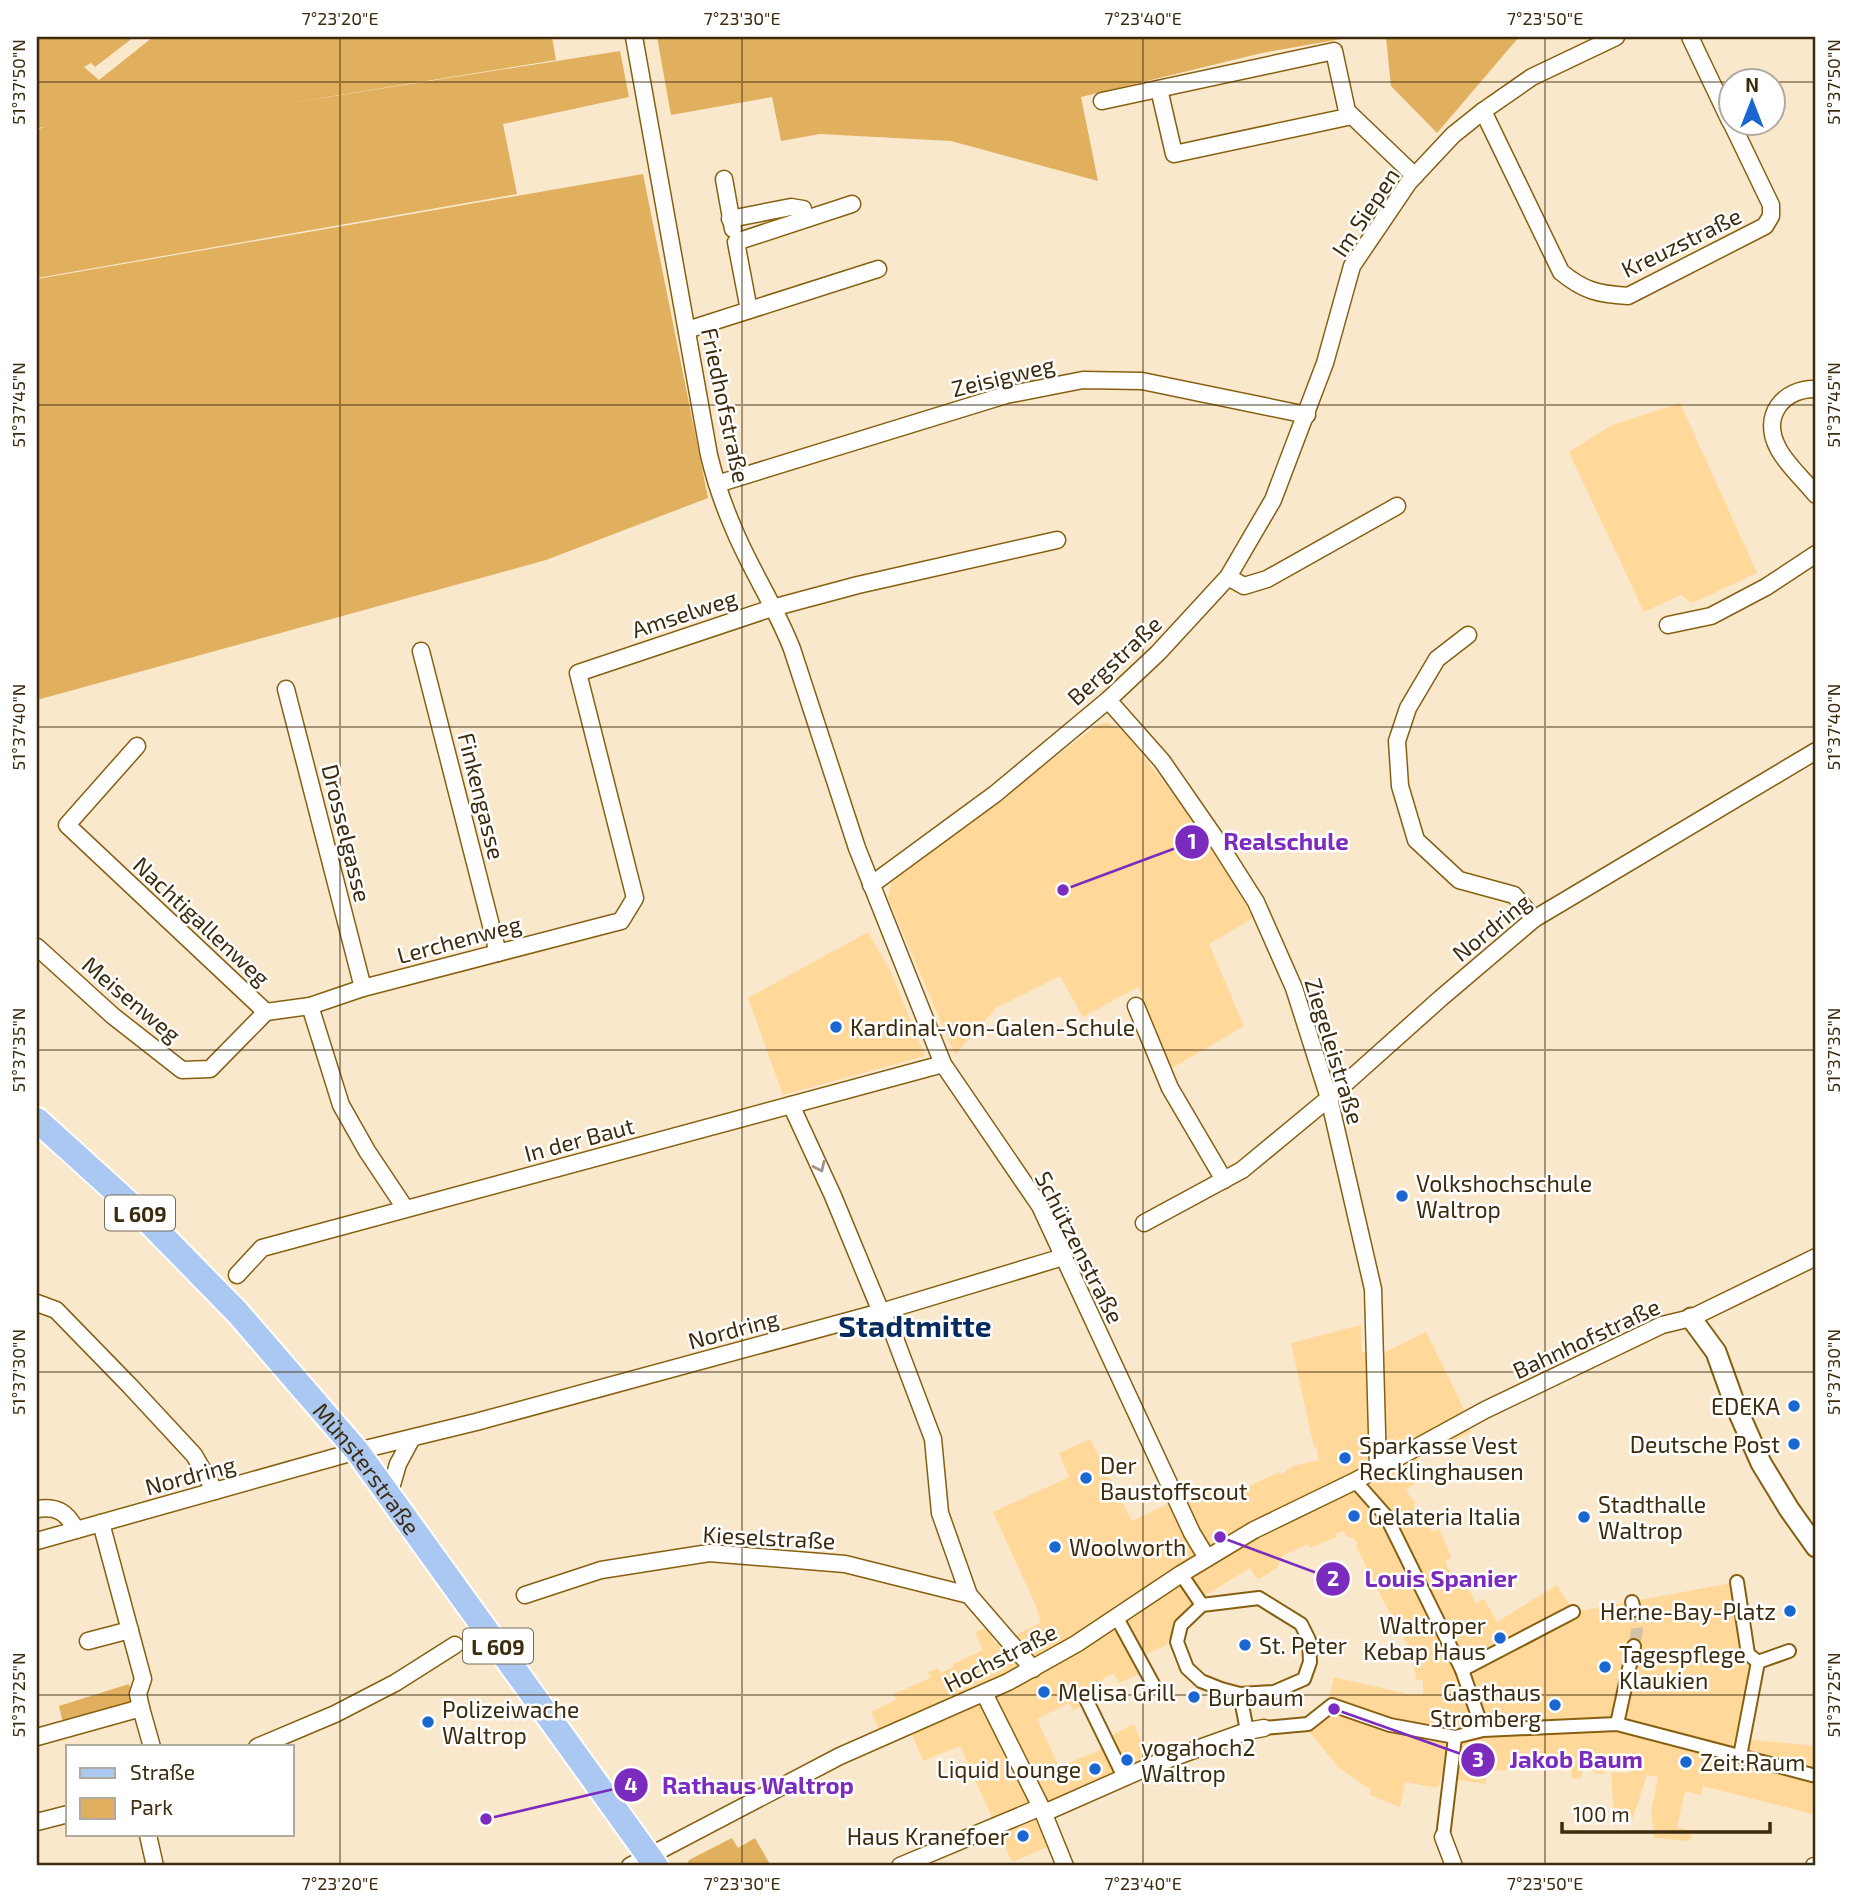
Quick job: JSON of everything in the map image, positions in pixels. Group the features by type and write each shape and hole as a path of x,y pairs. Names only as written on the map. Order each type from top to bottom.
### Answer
{"main road":[{"name":"Münsterstraße","path":"37,1120 144,1217 237,1312 357,1451 645,1863"}],"street":[{"name":"Friedhofstraße","path":"634,37 709,455 717,484 733,528 792,649 871,885"},
{"name":"Im Siepen","path":"1228,577 1273,500 1307,415 1325,363 1352,266 1416,176 1453,135 1483,111 1532,77 1616,37"},
{"name":"Kreuzstraße","path":"1690,37 1716,91"},
{"path":"1102,101 1334,51 1348,111 1416,176"},
{"path":"1159,89 1174,155 1352,116"},
{"name":"Kreuzstraße","path":"1483,111 1561,272 1579,287 1607,295 1628,296 1765,226 1771,216 1771,205 1738,136"},
{"path":"724,179 749,310"},
{"path":"736,242 852,204"},
{"path":"730,219 791,207 803,209 805,219"},
{"path":"687,330 878,269"},
{"name":"Zeisigweg","path":"717,484 1006,395 1083,380 1142,381 1307,415"},
{"path":"1816,389 1802,389 1791,393 1778,405 1773,417 1773,433 1778,448 1816,495"},
{"path":"1228,577 1244,586 1267,579 1397,506"},
{"name":"Amselweg","path":"621,921 635,898 578,673 772,608 859,585 1057,540"},
{"path":"1668,625 1711,616 1766,587 1816,554"},
{"name":"Bergstraße","path":"871,885 995,794 1108,700 1157,653 1228,577"},
{"path":"1468,635 1437,659 1408,708 1397,741 1401,786 1416,840 1459,880 1514,895 1534,919"},
{"name":"Finkengasse","path":"421,651 498,953"},
{"name":"Drosselgasse","path":"286,690 363,988"},
{"name":"Ziegeleistraße","path":"1108,700 1162,761 1216,839 1255,902 1294,988 1329,1098 1373,1289 1378,1468"},
{"name":"Nachtigallenweg","path":"137,746 67,825 266,1012 310,1006"},
{"name":"Nordring","path":"1144,1223 1242,1170 1329,1098 1534,919 1816,751"},
{"name":"Schützenstraße","path":"871,885 943,1064 1040,1206 1192,1533 1207,1558"},
{"name":"Lerchenweg","path":"310,1006 363,988 621,921"},
{"name":"Meisenweg","path":"37,947 113,1016 182,1070 210,1069 266,1012"},
{"path":"310,1006 341,1105 366,1151 405,1208"},
{"path":"1136,1006 1170,1088 1224,1180"},
{"name":"In der Baut","path":"237,1275 262,1248 943,1064"},
{"path":"791,1105 833,1196 881,1312 893,1333 933,1439 940,1513 969,1595 1033,1669"},
{"name":"Nordring","path":"37,1541 357,1451 881,1312 1063,1256"},
{"name":"Bahnhofstraße","path":"1378,1468 1485,1410 1662,1325 1691,1318 1816,1256"},
{"path":"37,1303 56,1310 130,1386 194,1455 215,1491"},
{"path":"1691,1318 1716,1352 1734,1402 1761,1463 1816,1547"},
{"path":"389,1495 398,1464 412,1438"},
{"name":"Hochstraße","path":"645,1863 840,1756 1033,1669 1254,1530 1378,1468"},
{"path":"1355,1481 1386,1516 1462,1670 1483,1730"},
{"path":"37,1509 56,1508 69,1516 76,1530"},
{"path":"101,1523 143,1679 138,1693 151,1745"},
{"name":"Kieselstraße","path":"525,1595 601,1570 709,1553 845,1563 969,1595"},
{"path":"1181,1574 1202,1605"},
{"path":"1737,1582 1748,1654 1758,1662"},
{"path":"1259,1598 1301,1624 1308,1640 1310,1662 1304,1679 1274,1692 1240,1694 1201,1681 1186,1668 1177,1642 1181,1625 1202,1605 1259,1598"},
{"path":"1462,1670 1573,1612"},
{"path":"1117,1618 1153,1685"},
{"path":"88,1641 130,1630"},
{"path":"262,1745 335,1714 395,1683 455,1646"},
{"path":"1616,1724 1634,1646"},
{"path":"1758,1662 1789,1651"},
{"path":"1740,1756 1758,1662"},
{"path":"984,1693 1043,1810 1065,1866"},
{"path":"1240,1694 1247,1731"},
{"path":"1084,1698 1124,1777"},
{"path":"900,1866 1247,1731 1308,1724 1332,1705 1390,1725 1455,1737 1483,1730 1616,1724 1816,1776"},
{"path":"37,1737 141,1708"},
{"path":"1454,1866 1443,1837 1455,1737"},
{"path":"37,1822 66,1815"},
{"path":"148,1836 155,1866"}],"shaded area":[{"path":"1680,403 1757,573 1692,603 1681,595 1644,612 1569,452 1612,425"},
{"path":"1107,722 1124,732 1173,794 1214,851 1253,918 1209,944 1244,1026 1172,1068 1138,987 1083,1017 1060,976 996,1008 955,1055 888,898 891,883 1097,725"},
{"name":"Kardinal-von-Galen-Schule","path":"868,932 892,974 925,1056 783,1095 748,998"},
{"path":"1361,1325 1362,1352 1385,1352 1426,1332 1462,1405 1471,1432 1417,1458 1427,1476 1405,1490 1416,1503 1413,1505 1432,1532 1439,1529 1451,1557 1445,1562 1459,1588 1466,1585 1476,1603 1484,1599 1497,1622 1557,1585 1574,1612 1737,1582 1748,1654 1758,1662 1743,1739 1816,1746 1816,1815 1703,1786 1701,1795 1685,1791 1677,1827 1692,1831 1690,1841 1654,1838 1651,1813 1658,1777 1647,1775 1633,1818 1627,1818 1615,1827 1611,1772 1629,1773 1630,1767 1607,1765 1604,1774 1594,1773 1595,1767 1586,1767 1587,1764 1583,1763 1582,1778 1572,1779 1570,1767 1565,1767 1563,1763 1536,1769 1530,1767 1487,1772 1485,1784 1441,1777 1438,1788 1405,1782 1400,1807 1370,1795 1371,1790 1339,1768 1310,1733 1325,1716 1334,1677 1408,1694 1423,1694 1423,1680 1417,1680 1408,1646 1356,1546 1358,1544 1343,1531 1336,1534 1337,1537 1310,1548 1308,1544 1282,1556 1277,1568 1259,1579 1250,1568 1206,1595 1178,1624 1166,1645 1145,1655 1139,1674 1119,1683 1114,1673 1101,1680 1104,1687 1078,1698 1081,1706 1073,1710 1069,1703 1037,1719 1059,1767 1100,1750 1114,1734 1134,1724 1150,1763 1046,1808 1059,1842 1012,1862 960,1746 923,1761 911,1732 879,1729 871,1712 896,1700 894,1694 930,1678 928,1672 938,1668 941,1673 953,1667 953,1664 983,1650 975,1632 987,1627 995,1644 1041,1623 1036,1606 993,1512 1069,1477 1059,1453 1090,1439 1132,1521 1167,1504 1216,1491 1220,1500 1279,1472 1281,1475 1293,1466 1319,1460 1291,1343"}],"green space":[{"path":"37,37 134,37 95,67 91,63 84,67 99,80 153,37 552,37 556,60 265,107 620,51 629,97 503,124 517,194 37,278 37,130 44,127 37,128"},
{"path":"657,37 1353,37 1262,53 1081,97 1098,181 951,141 820,134 781,141 772,97 671,115"},
{"path":"1386,37 1519,37 1437,133 1391,86"},
{"path":"643,174 708,498 546,560 37,700 37,279"},
{"path":"129,1684 134,1704 63,1723 59,1706"},
{"path":"732,1838 738,1848 755,1838 771,1866 686,1866 689,1860"}],"tunnel":[{"path":"1634,1610 1637,1631 1634,1646"}],"place":[{"name":"Realschule","path":"1063,890"},
{"name":"Kardinal-von-Galen-Schule","path":"836,1027"},
{"name":"Volkshochschule Waltrop","path":"1402,1196"},
{"name":"EDEKA","path":"1794,1406"},
{"name":"Deutsche Post","path":"1794,1444"},
{"name":"Sparkasse Vest Recklinghausen","path":"1345,1458"},
{"name":"Der Baustoffscout","path":"1086,1478"},
{"name":"Gelateria Italia","path":"1354,1516"},
{"name":"Stadthalle Waltrop","path":"1584,1517"},
{"name":"Louis Spanier","path":"1220,1537"},
{"name":"Woolworth","path":"1055,1547"},
{"name":"Herne-Bay-Platz","path":"1790,1611"},
{"name":"Waltroper Kebap Haus","path":"1500,1638"},
{"name":"St. Peter","path":"1245,1645"},
{"name":"Tagespflege Klaukien","path":"1605,1667"},
{"name":"Melisa Grill","path":"1044,1692"},
{"name":"Burbaum","path":"1194,1697"},
{"name":"Gasthaus Stromberg","path":"1555,1705"},
{"name":"Jakob Baum","path":"1334,1709"},
{"name":"Polizeiwache Waltrop","path":"428,1722"},
{"name":"yogahoch2 Waltrop","path":"1127,1760"},
{"name":"Zeit:Raum","path":"1686,1762"},
{"name":"Liquid Lounge","path":"1095,1769"},
{"name":"Rathaus Waltrop","path":"486,1819"},
{"name":"Haus Kranefoer","path":"1023,1836"}],"district":[{"name":"Stadtmitte","path":"915,1325"}]}
